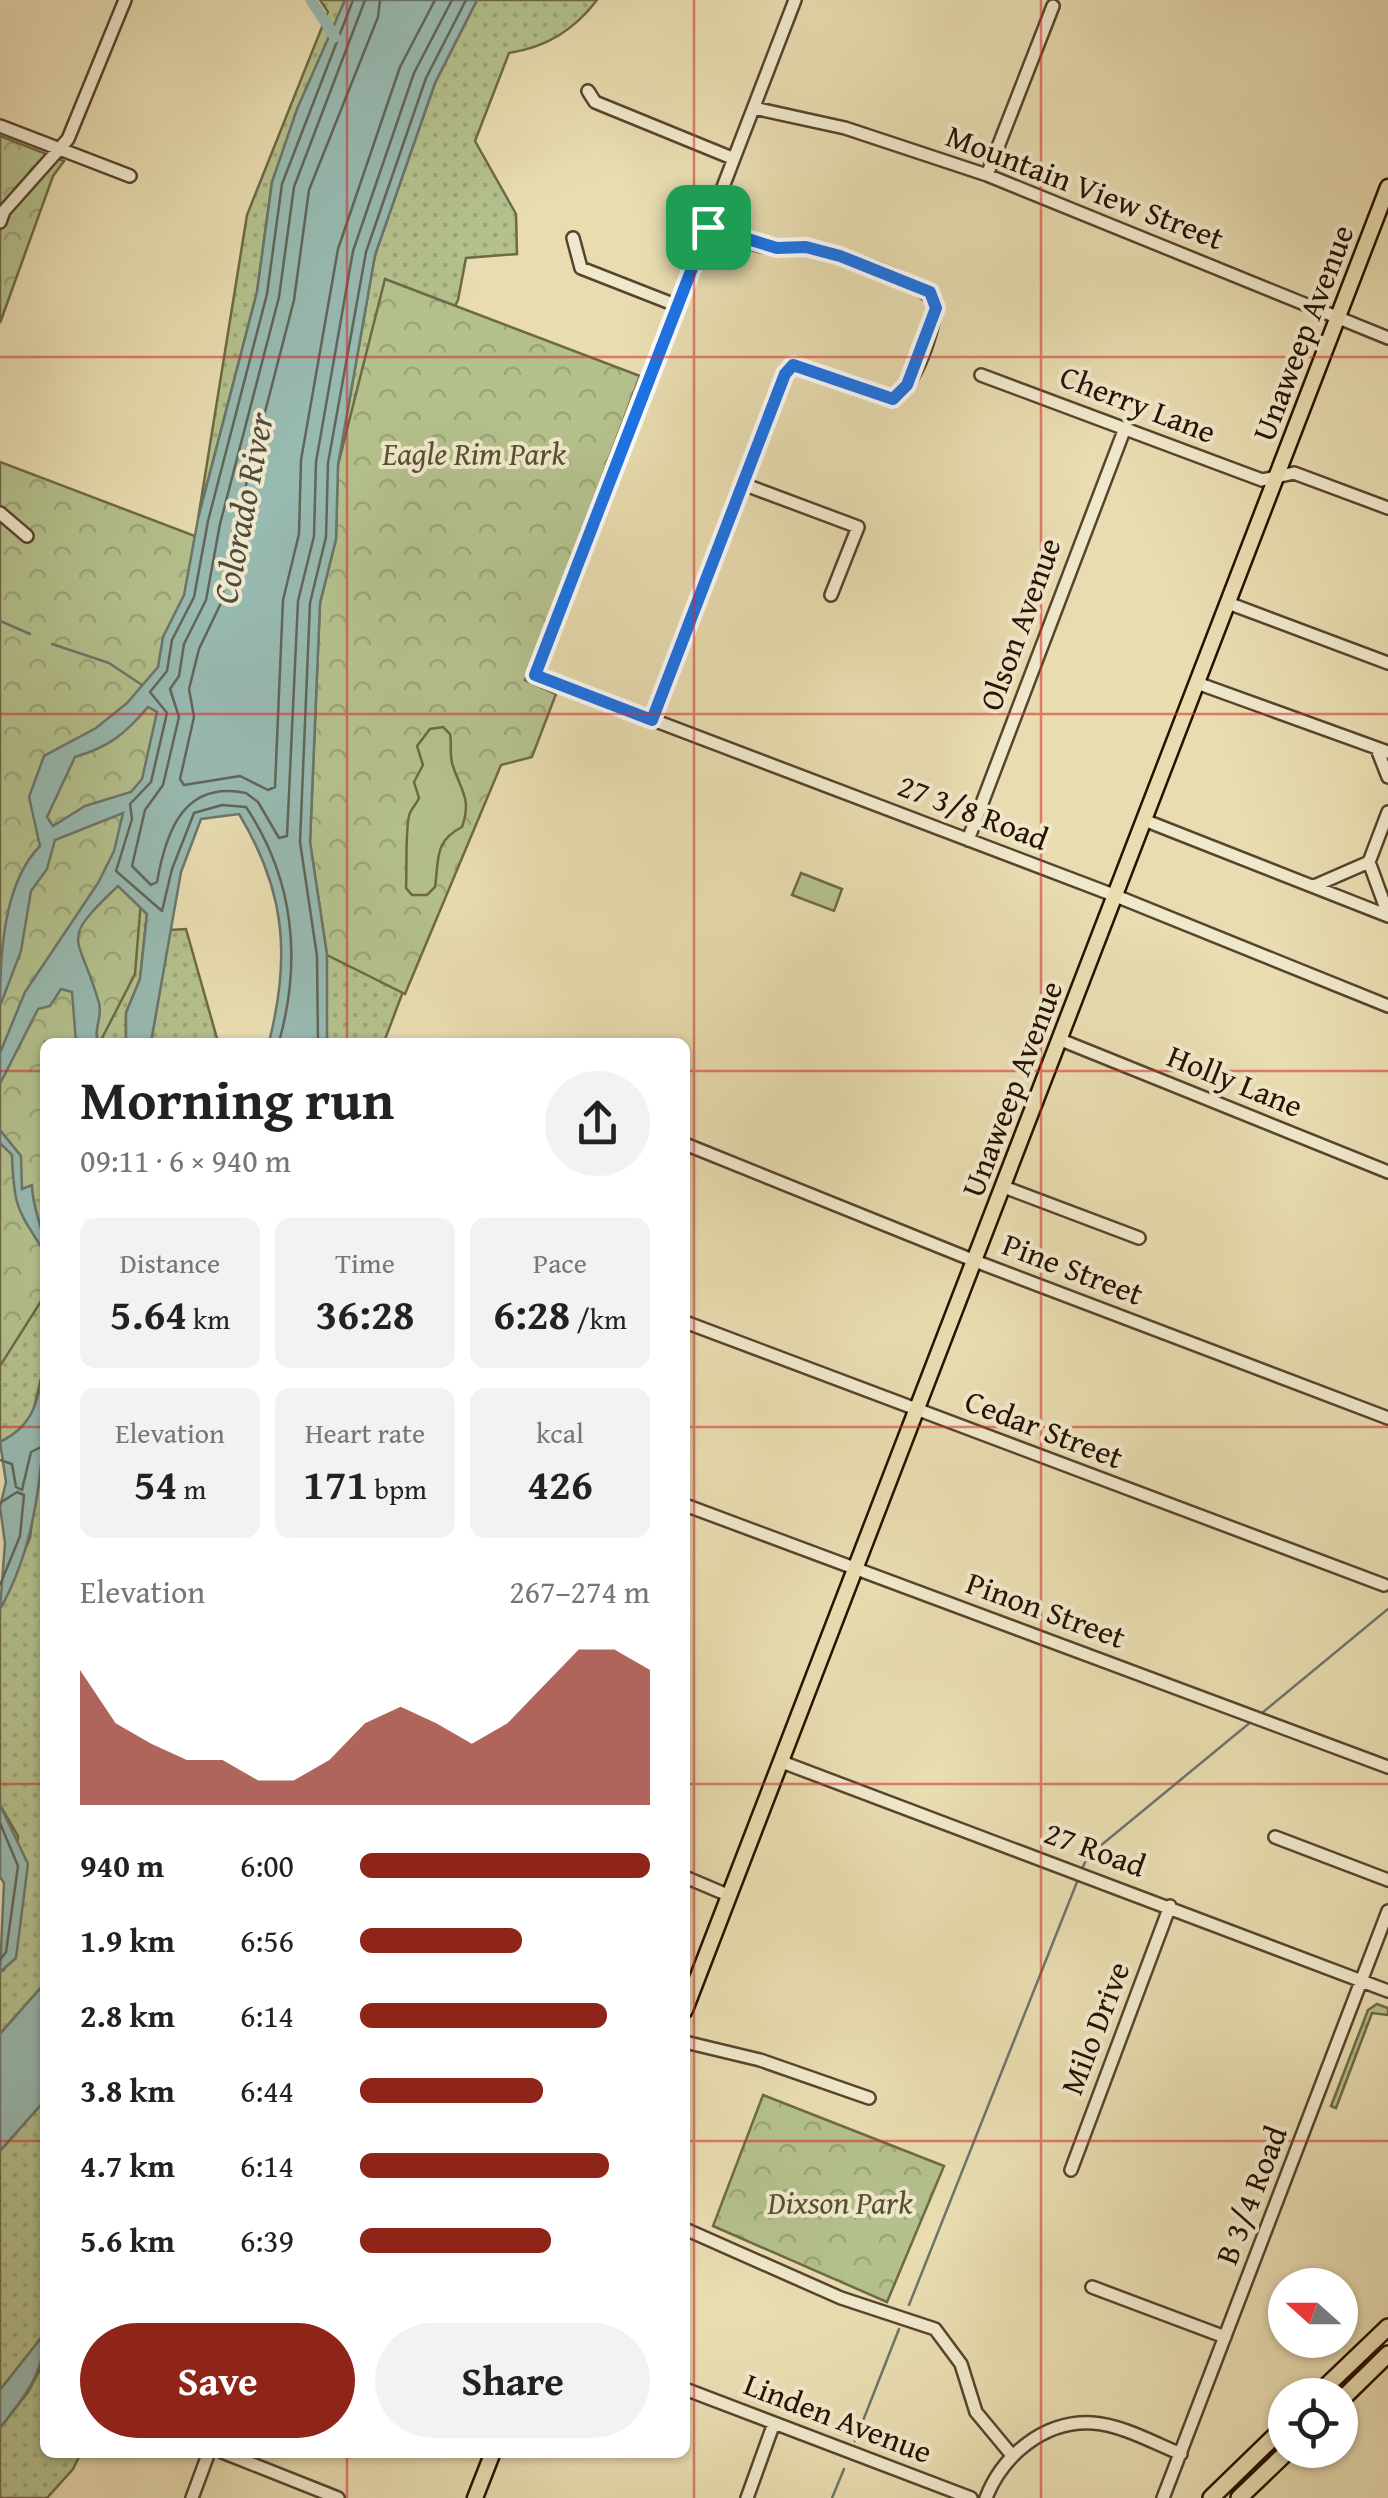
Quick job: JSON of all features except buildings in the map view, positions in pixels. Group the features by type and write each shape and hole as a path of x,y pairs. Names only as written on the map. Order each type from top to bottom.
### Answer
{"highway":[{"path":"1334,2378 1388,2326"},
{"path":"1358,2383 1388,2354"},
{"path":"1210,2498 1268,2442"},
{"path":"1240,2498 1271,2468"}],"main road":[{"name":"Unaweep Avenue","path":"690,1997 1388,187"},
{"path":"475,2498 491,2458"}],"street":[{"path":"1,214 60,150 84,106 125,0"},
{"path":"574,238 581,268 678,306 795,0"},
{"path":"987,175 1053,6"},
{"path":"588,91 595,102 732,158"},
{"name":"Mountain View Street","path":"754,108 845,128 987,175 1388,338"},
{"path":"0,126 130,176"},
{"path":"652,720 785,374 793,365 893,399 907,385 934,319 935,299 914,284 840,256 806,247 764,246 708,227"},
{"name":"27 3/8 Road","path":"678,306 535,675 1116,896 1388,1006"},
{"name":"Cherry Lane","path":"981,374 1262,480 1294,472 1388,508"},
{"name":"Olson Avenue","path":"968,840 1124,428"},
{"path":"743,484 858,527 831,595"},
{"path":"0,513 27,536"},
{"path":"1228,603 1388,663"},
{"path":"1198,683 1383,751 1388,777"},
{"path":"1388,812 1369,862 1388,915"},
{"path":"1144,820 1388,915"},
{"path":"1314,886 1369,862"},
{"name":"Holly Lane","path":"1061,1040 1388,1172"},
{"name":"Pine Street","path":"690,1146 975,1261 1388,1418"},
{"path":"1004,1187 1139,1238"},
{"name":"Cedar Street","path":"690,1324 1384,1585"},
{"name":"Pinon Street","path":"690,1507 1388,1767"},
{"name":"27 Road","path":"782,1762 1388,1991"},
{"path":"1275,1837 1388,1880"},
{"path":"690,1879 730,1896"},
{"name":"Milo Drive","path":"1071,2170 1170,1906"},
{"name":"B 3/4 Road","path":"1164,2498 1388,1911"},
{"path":"690,2043 760,2060 869,2098"},
{"path":"690,2232 842,2298 934,2329 960,2364 976,2412 1010,2454"},
{"path":"1092,2287 1225,2337"},
{"name":"Linden Avenue","path":"690,2391 970,2498"},
{"path":"746,2498 774,2423"},
{"path":"986,2498 1010,2454 1063,2428 1090,2423 1181,2454"},
{"path":"192,2498 207,2458"},
{"path":"237,2458 338,2498"}],"green space":[{"path":"320,0 345,0 272,182 257,292 198,519 247,215 328,12"},
{"path":"477,0 597,0 559,36 509,53 475,141 516,214 517,254 466,258 458,300 432,350 418,952 386,1038 327,1038 320,603 336,539 338,465 375,255 435,83"},
{"path":"0,136 64,161 53,176 0,323"},
{"name":"Eagle Rim Park","path":"385,279 640,376 525,680 556,694 532,757 501,765 405,994 327,955 310,843 320,603 336,539 338,465"},
{"path":"0,462 195,536 145,851 135,974 102,1038 40,1038 40,1303 0,1366"},
{"path":"443,727 450,734 452,762 466,802 465,817 462,827 442,845 435,887 427,895 412,895 406,888 407,837 408,818 419,798 414,782 423,765 417,746 430,729"},
{"path":"801,873 842,889 834,911 792,895"},
{"path":"118,885 147,914 140,979 126,1013 126,1038 99,1038"},
{"path":"186,929 217,1038 152,1038 170,930"},
{"path":"0,1143 40,1241 40,1383 33,1412 21,1431 0,1442"},
{"path":"40,1461 40,1989 0,2034 0,1972 4,1970 18,1836 0,1805 0,1609 30,1538"},
{"path":"1377,2004 1388,2008 1388,2015 1372,2013 1336,2108 1331,2106 1368,2010"},
{"name":"Dixson Park","path":"763,2095 944,2166 887,2302 713,2226"},
{"path":"40,2106 40,2339 0,2390 0,2151"},
{"path":"40,2369 40,2458 78,2458 47,2498 0,2498 0,2428"}],"water":[{"name":"Colorado River","path":"345,0 477,0 435,83 375,255 338,465 336,539 320,603 310,842 327,955 327,1038 270,1038 280,981 280,924 275,897 239,814 201,819 181,872 152,1038 126,1038 126,1013 140,979 147,914 118,886 86,919 78,940 99,1003 98,1038 76,1038 72,992 61,989 50,1006 38,1009 0,1084 0,1053 25,992 98,883 114,851 123,813 55,840 47,869 31,891 21,951 0,1006 3,943 11,900 28,861 40,846 29,797 44,756 96,728 127,703 158,667 163,637 184,595 198,519 257,292 272,182 297,109","holes":["148,707 157,712 142,779 131,792 85,806 53,826 47,817 75,757 116,738"]},
{"path":"0,1130 21,1156 22,1189 32,1185 40,1245 19,1208 12,1155 0,1143"},
{"path":"40,1383 40,1472 33,1520 14,1581 0,1609 5,1543 0,1507 6,1482 0,1442 22,1427"},
{"path":"0,1805 28,1864 16,1958 0,1972 4,1883 0,1877"},
{"path":"40,1989 40,2106 0,2151 0,2034"},
{"path":"40,2339 37,2372 0,2428 0,2390"}],"waterway":[{"path":"311,0 335,37"},
{"path":"0,621 30,634"},
{"path":"52,644 109,663 142,685"},
{"path":"1262,1713 1388,1609"},
{"path":"1082,1869 1088,1856 1252,1721"},
{"path":"909,2305 1079,1877"},
{"path":"855,2441 899,2329"},
{"path":"832,2498 844,2469"}],"route":[{"path":"708,227 752,243 777,248 806,247 840,256 930,292 936,308 922,354 907,385 893,399 880,398 793,365 785,374 652,720 535,675 708,227"}]}
